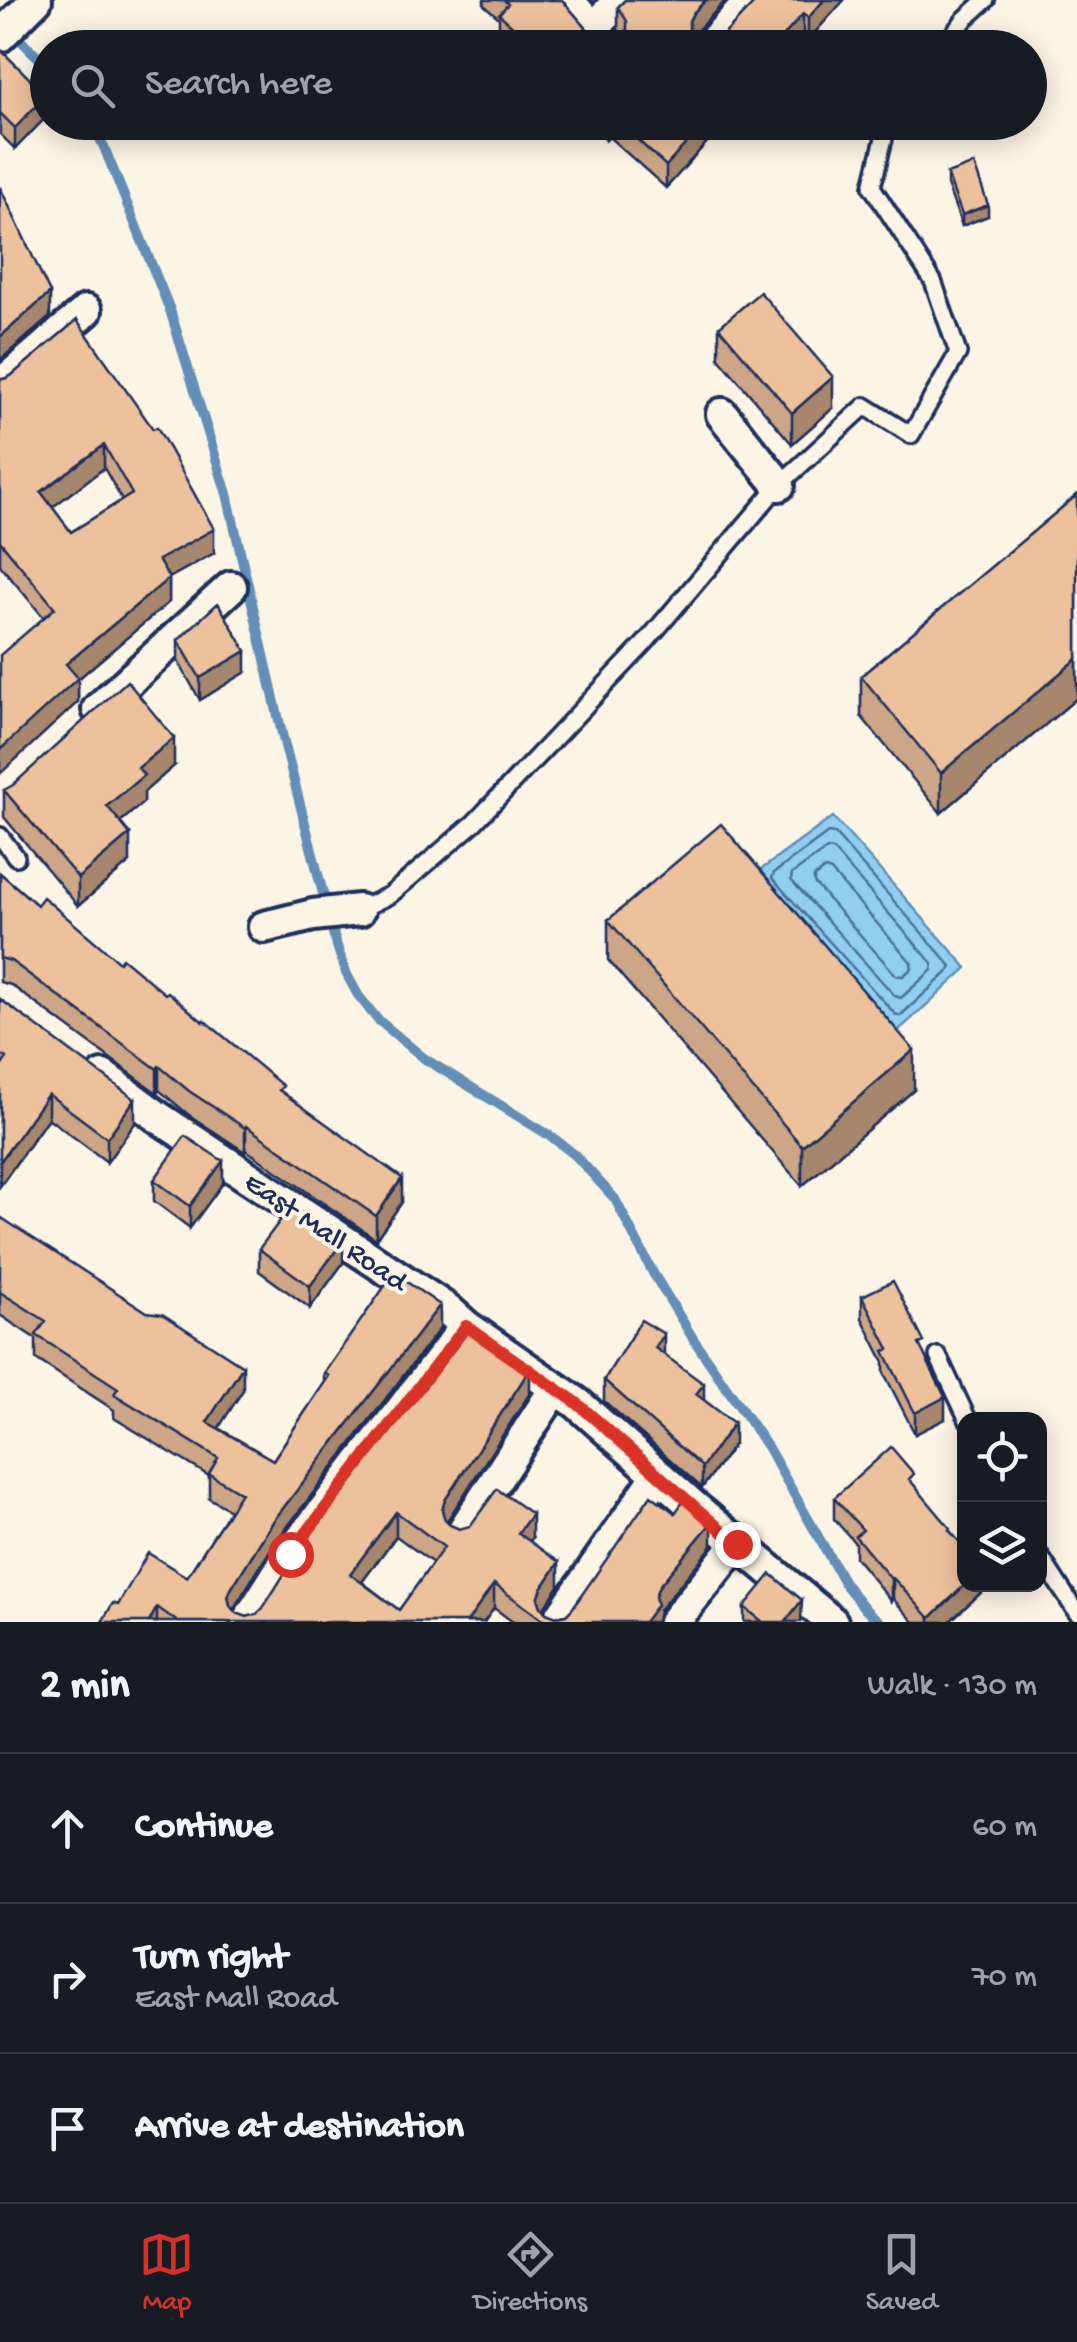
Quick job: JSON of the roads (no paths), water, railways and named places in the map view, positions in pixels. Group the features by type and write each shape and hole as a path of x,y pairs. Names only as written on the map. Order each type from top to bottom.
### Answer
{"street":[{"path":"0,36 36,0"},
{"path":"568,0 594,30"},
{"path":"605,30 620,0"},
{"path":"723,30 752,0"},
{"path":"0,385 86,311"},
{"path":"722,414 779,484"},
{"path":"74,732 231,588"},
{"path":"264,926 360,910"},
{"name":"East Mall Road","path":"79,1059 158,1117 448,1310 577,1403 829,1621"},
{"path":"247,1622 290,1554 466,1326"},
{"path":"461,1534 555,1389"},
{"path":"557,1622 658,1475"},
{"path":"674,1622 737,1544"}],"lane":[{"path":"956,30 986,0"},
{"path":"360,910 390,895 474,823 645,643 779,484 865,406 911,435 958,353 933,281 872,186 884,140"},
{"path":"0,836 16,857"},
{"path":"938,1356 964,1412"},
{"path":"1047,1567 1077,1614"}],"water":[{"path":"833,817 967,968 897,1032 755,874"}],"waterway":[{"path":"9,29 30,49"},
{"path":"101,140 170,310 227,494 284,742 346,973 377,1019 425,1059 552,1137 575,1155 615,1199 653,1273 768,1448 845,1584 880,1622"}]}
